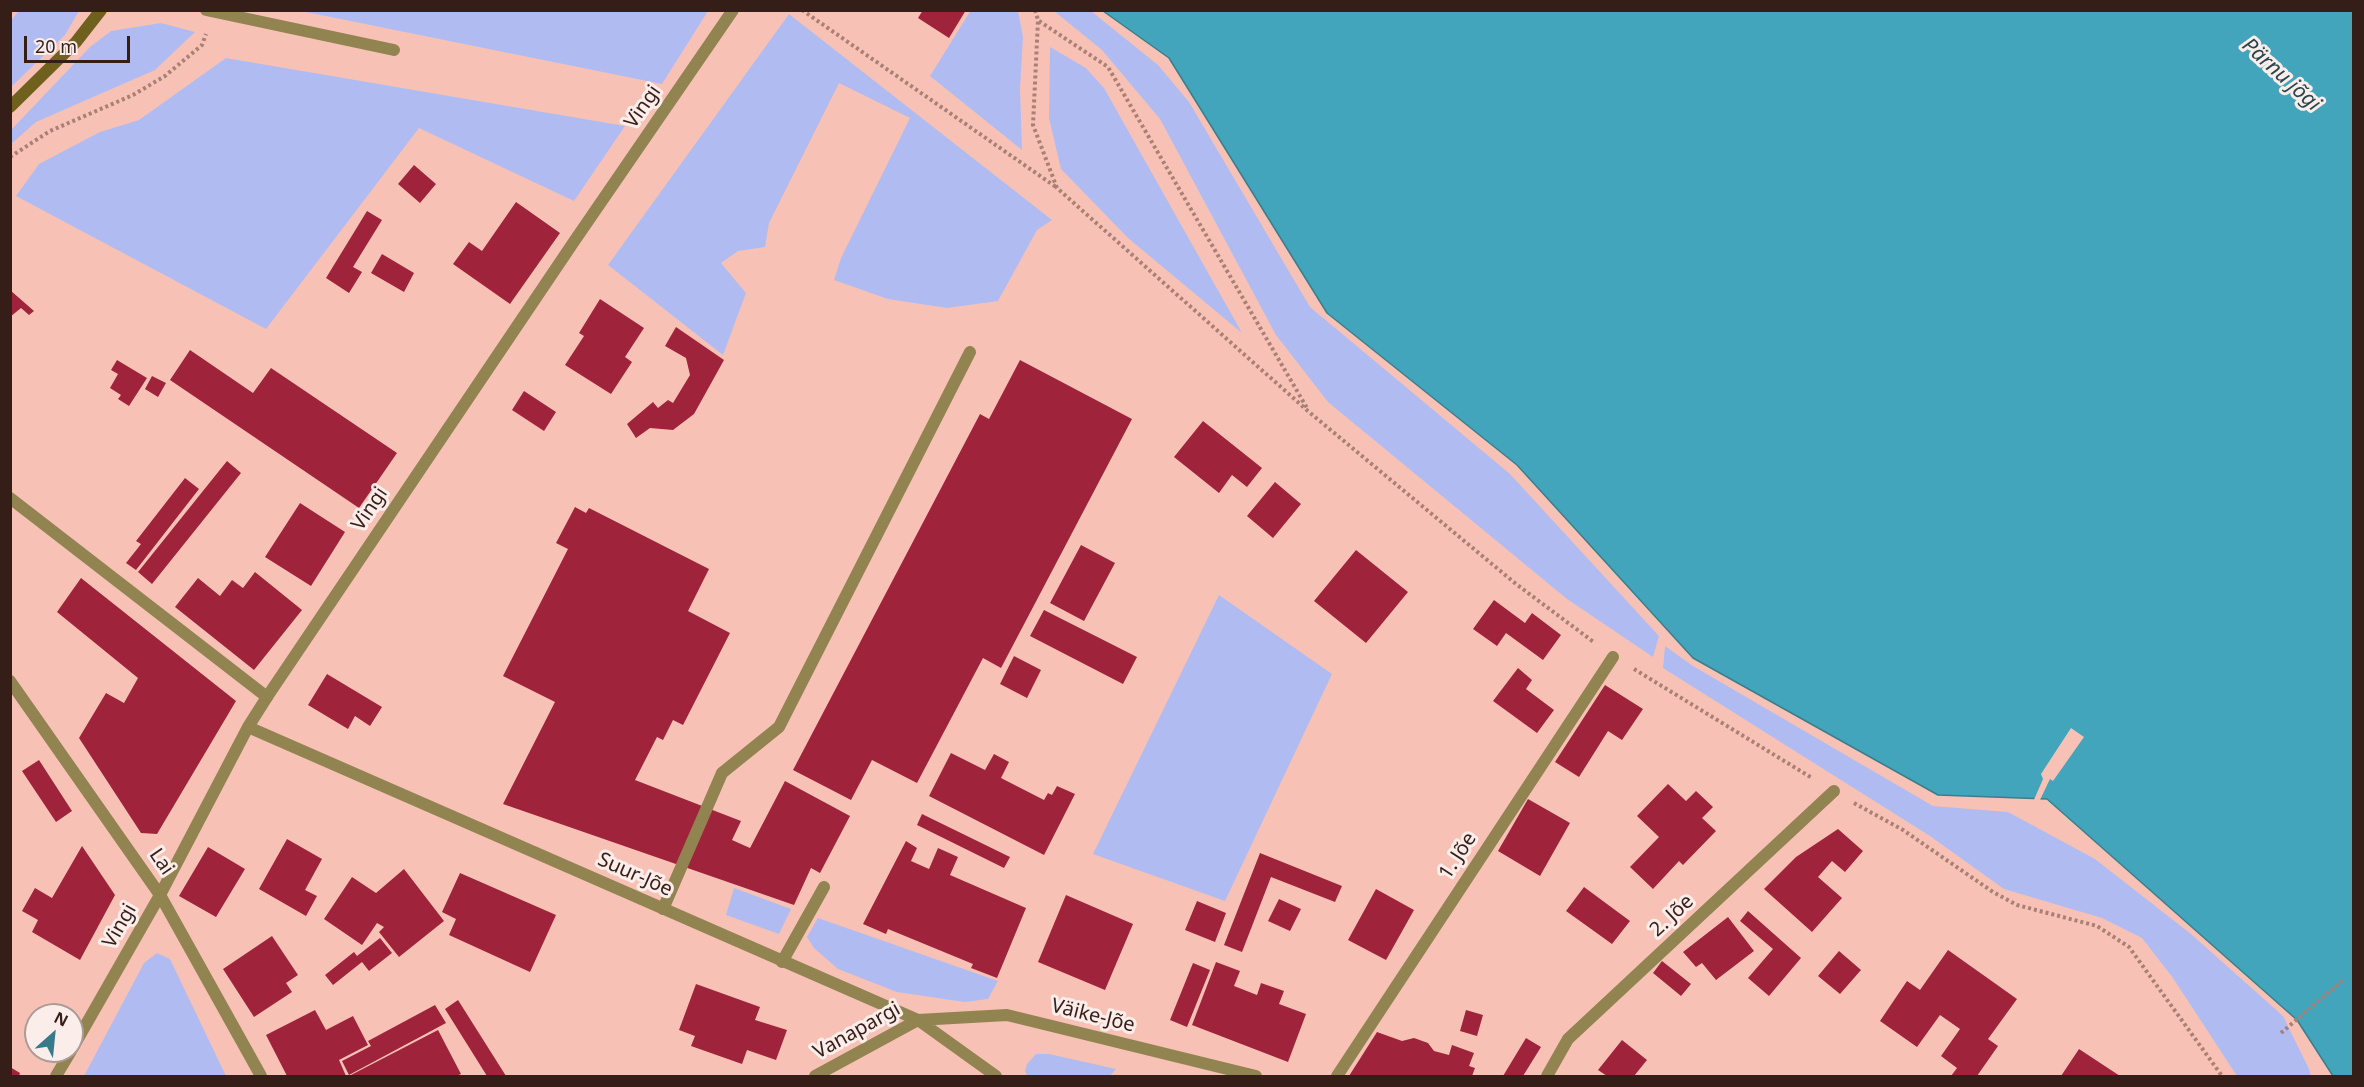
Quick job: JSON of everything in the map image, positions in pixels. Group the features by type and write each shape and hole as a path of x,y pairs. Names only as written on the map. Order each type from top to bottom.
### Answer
{"main road":[{"path":"10,107 76,42 101,10"}],"street":[{"name":"Vingi","path":"84,1027 160,895 248,727 267,697 733,10"},
{"path":"210,11 394,50"},
{"path":"663,909 722,773 779,727 970,352"},
{"path":"10,498 267,697"},
{"name":"1. Jõe","path":"1336,1077 1613,657"},
{"name":"Lai","path":"10,681 15,696 160,895 261,1077"},
{"name":"Suur-Jõe","path":"248,727 782,963 918,1020 996,1077"},
{"name":"2. Jõe","path":"1547,1077 1568,1039 1834,791"},
{"path":"782,963 824,887"},
{"name":"Väike-Jõe","path":"918,1020 1007,1015 1256,1077"},
{"name":"Vanapargi","path":"815,1077 918,1020"},
{"name":"Vingi","path":"56,1077 64,1063"}],"path":[{"path":"802,10 1057,188 1309,412 1516,584 1613,657 1834,791 1903,830 2017,905 2097,926 2129,947 2222,1077"},
{"path":"1035,10 1038,20 1033,125 1057,188"},
{"path":"10,157 50,131 134,95 165,76 202,45 210,11"},
{"path":"1038,20 1108,67 1309,412"},
{"path":"2281,1032 2343,980"}],"shaded area":[{"path":"971,10 1018,11 1023,37 1020,88 1022,150 930,76"},
{"path":"19,11 79,11 65,35 11,87 11,20"},
{"path":"301,11 708,11 662,84"},
{"path":"1054,11 1091,11 1158,65 1189,102 1310,307 1510,474 1659,636 1653,657 1567,599 1328,402 1276,335 1160,119 1102,50"},
{"path":"789,14 1052,220 1037,230 998,301 947,308 888,299 834,280 841,258 910,118 839,83 769,223 765,247 738,251 721,263 746,293 723,355 608,265"},
{"path":"161,23 195,32 155,70 36,122 11,144 11,130 90,47 111,31"},
{"path":"1050,47 1086,68 1104,88 1242,333 1128,238 1061,169 1049,118"},
{"path":"226,58 625,126 574,201 419,128 266,329 16,196 39,164 100,132 139,120"},
{"path":"1219,595 1332,674 1225,901 1093,854"},
{"path":"1665,646 1693,666 1933,806 2008,812 2095,859 2191,934 2283,1016 2311,1076 2237,1076 2173,978 2142,938 2102,918 2004,889 1930,836 1663,668"},
{"path":"734,888 791,909 779,934 726,915"},
{"path":"818,918 998,981 988,999 965,1002 897,992 838,969 814,948 807,937"},
{"path":"157,953 170,959 226,1076 84,1076 144,963"},
{"path":"1036,1054 1049,1054 1116,1069 1110,1076 1027,1076 1025,1071 1027,1064"}],"water":[{"name":"Pärnu jõgi","path":"1103,11 2353,11 2353,1076 2333,1076 2297,1020 2047,799 1938,795 1693,658 1517,465 1327,313 1169,58"}],"pier":[{"path":"2071,728 2084,737 2053,781 2050,779 2039,802 2033,802 2043,779 2041,774"}],"building":[{"path":"923,10 966,10 949,38 918,18"},
{"path":"414,165 436,184 420,203 398,184"},
{"path":"516,202 560,233 510,304 453,264 469,242 482,251"},
{"path":"367,211 382,220 353,267 362,272 349,293 326,278"},
{"path":"382,254 414,273 404,292 371,273"},
{"path":"10,290 34,311 29,315 21,308 10,317"},
{"path":"600,299 644,328 625,357 632,362 611,394 565,365 584,336 579,333"},
{"path":"676,327 724,360 694,414 673,430 650,428 636,438 627,424 653,402 658,408 668,400 673,403 690,375 686,358 665,346"},
{"path":"190,350 253,393 271,368 397,453 359,508 170,380"},
{"path":"117,360 147,378 129,406 118,399 121,395 110,388 118,374 111,370"},
{"path":"1020,360 1132,419 1001,668 983,658 917,783 872,760 851,800 793,770 980,414 989,419"},
{"path":"152,376 166,383 158,397 145,389"},
{"path":"524,391 556,412 544,431 512,410"},
{"path":"1203,421 1262,468 1247,487 1232,475 1219,493 1174,457"},
{"path":"227,461 241,473 152,584 138,572"},
{"path":"185,478 199,489 136,570 126,563 141,544 136,541"},
{"path":"1275,482 1301,504 1273,538 1247,516"},
{"path":"300,503 345,532 311,586 265,557"},
{"path":"575,507 586,513 589,508 709,569 688,611 730,633 683,725 673,720 663,740 657,737 635,780 741,821 732,840 750,848 785,781 850,816 820,873 811,868 794,905 503,804 555,702 503,676 568,549 556,543"},
{"path":"1081,545 1115,563 1084,621 1050,603"},
{"path":"1356,550 1408,592 1366,643 1314,601"},
{"path":"255,572 302,610 254,670 175,607 198,578 220,596 232,580 243,588"},
{"path":"81,578 236,701 157,834 141,833 79,738 106,693 124,703 138,678 57,612"},
{"path":"1494,600 1525,623 1532,613 1561,635 1543,660 1506,633 1497,646 1473,629"},
{"path":"1044,610 1137,657 1123,684 1030,636"},
{"path":"1014,656 1041,670 1027,698 1000,684"},
{"path":"1518,668 1532,680 1526,689 1554,710 1537,733 1493,701"},
{"path":"327,674 382,707 370,726 355,716 348,729 308,705"},
{"path":"1605,685 1643,709 1622,740 1608,731 1579,777 1555,762"},
{"path":"951,753 985,770 994,754 1009,762 1001,778 1044,800 1048,793 1052,795 1057,786 1075,794 1044,855 929,796"},
{"path":"39,760 72,811 56,822 22,771"},
{"path":"1668,784 1686,801 1696,791 1713,807 1702,818 1716,831 1683,865 1679,861 1653,889 1630,867 1659,837 1637,816"},
{"path":"1528,799 1570,823 1540,876 1498,851"},
{"path":"922,814 1010,857 1004,868 917,825"},
{"path":"1838,829 1863,851 1845,872 1832,861 1818,877 1842,898 1812,932 1764,889 1796,857"},
{"path":"287,839 322,859 305,890 317,896 306,916 259,889"},
{"path":"906,841 917,848 911,861 929,869 938,848 958,857 950,875 1026,908 997,978 971,968 973,964 888,929 886,934 863,924"},
{"path":"82,846 115,895 80,960 32,932 38,920 22,911 35,888 52,898"},
{"path":"208,847 245,869 216,917 179,896"},
{"path":"1260,853 1342,886 1335,902 1271,877 1242,952 1224,945"},
{"path":"404,869 444,921 399,957 379,932 384,927 377,923 362,945 324,919 352,877 376,893"},
{"path":"460,873 556,915 530,972 449,935 456,919 442,912"},
{"path":"1584,887 1630,921 1612,944 1566,911"},
{"path":"1376,889 1414,910 1386,960 1348,940"},
{"path":"1066,895 1133,924 1105,990 1038,962"},
{"path":"1279,899 1301,909 1290,931 1268,921"},
{"path":"1197,901 1226,913 1215,942 1185,930"},
{"path":"1748,911 1801,958 1769,996 1748,978 1773,949 1740,921"},
{"path":"1728,917 1754,951 1716,980 1702,963 1696,967 1683,952"},
{"path":"272,936 298,975 286,983 292,992 254,1017 223,969"},
{"path":"380,938 392,953 369,971 362,962 333,985 325,975 354,952 357,956"},
{"path":"1948,950 2017,999 1988,1039 1998,1046 1977,1076 1951,1076 1957,1068 1941,1056 1960,1029 1940,1015 1917,1047 1880,1021 1907,981 1920,990"},
{"path":"1839,951 1861,970 1840,994 1818,976"},
{"path":"1662,961 1691,984 1681,996 1653,973"},
{"path":"1216,962 1240,971 1234,986 1257,995 1261,983 1284,991 1279,1004 1306,1014 1288,1062 1192,1025"},
{"path":"1193,963 1210,970 1187,1027 1170,1020"},
{"path":"696,984 760,1007 755,1020 787,1030 776,1060 747,1050 742,1064 691,1046 695,1036 679,1030"},
{"path":"458,1000 506,1076 487,1076 445,1009"},
{"path":"435,1005 446,1023 349,1075 342,1061 371,1046 368,1041"},
{"path":"315,1010 326,1030 353,1016 368,1045 339,1060 346,1076 287,1076 266,1035"},
{"path":"1466,1010 1483,1015 1477,1036 1460,1031"},
{"path":"438,1030 461,1074 456,1076 349,1076"},
{"path":"1377,1032 1402,1041 1414,1038 1428,1043 1434,1051 1449,1055 1452,1045 1474,1053 1469,1066 1475,1068 1472,1076 1349,1076"},
{"path":"1526,1038 1541,1047 1523,1076 1503,1076"},
{"path":"1622,1040 1647,1060 1634,1076 1607,1076 1598,1070"},
{"path":"2079,1049 2120,1076 2061,1076"},
{"path":"10,1067 20,1073 19,1076 10,1076"}]}
